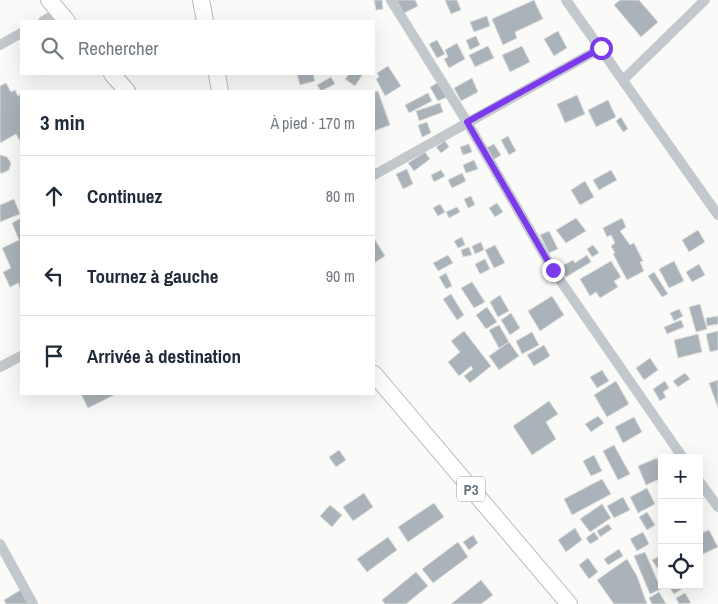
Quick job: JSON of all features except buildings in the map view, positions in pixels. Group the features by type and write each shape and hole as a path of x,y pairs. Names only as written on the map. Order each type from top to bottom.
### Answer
{"main road":[{"path":"201,0 205,20"},
{"path":"113,75 126,90"},
{"path":"216,75 220,90"},
{"name":"P3","path":"375,375 569,604"}],"street":[{"path":"391,0 467,122 553,270 680,454"},
{"path":"566,0 718,215"},
{"path":"623,80 705,0"},
{"path":"44,20 58,11"},
{"path":"0,45 20,34"},
{"path":"375,174 601,48"},
{"path":"0,367 20,357"},
{"path":"703,487 718,506"},
{"path":"0,544 33,604"}],"route":[{"path":"553,270 467,122 601,48"}]}
